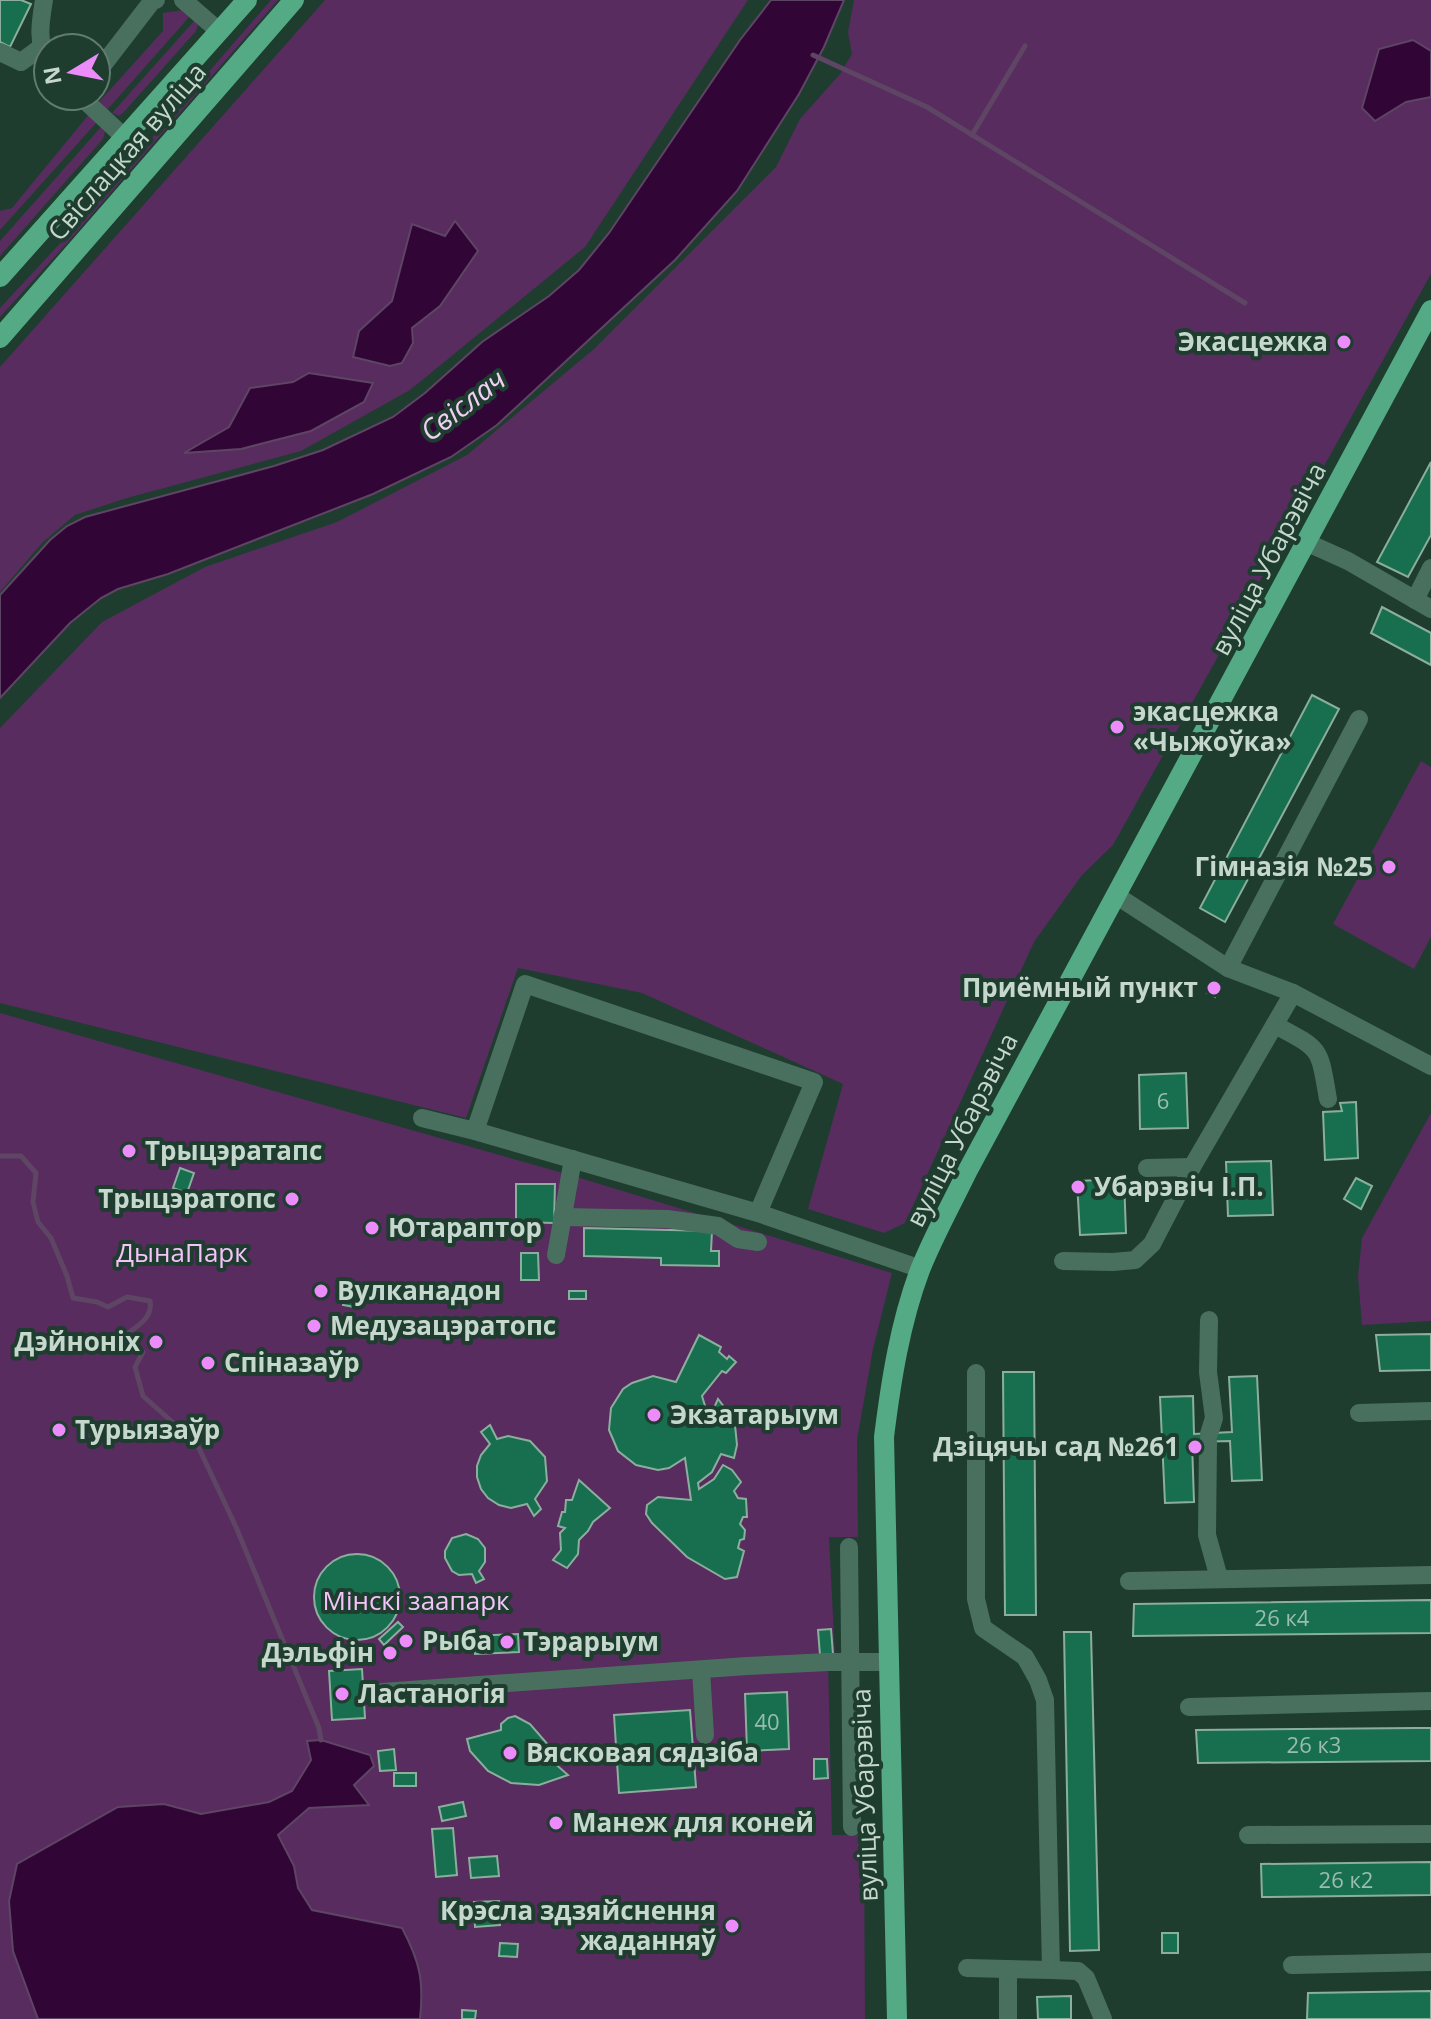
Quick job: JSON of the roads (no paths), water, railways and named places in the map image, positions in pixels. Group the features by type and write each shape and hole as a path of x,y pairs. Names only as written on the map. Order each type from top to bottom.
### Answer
{"main road":[{"name":"Свіслацкая вуліца","path":"0,277 247,0"},
{"name":"Свіслацкая вуліца","path":"0,338 294,0"},
{"name":"вуліца Убарэвіча","path":"897,2019 884,1437 902,1334 921,1269 968,1170 1431,310"}],"lane":[{"path":"40,32 44,0"},
{"path":"112,53 156,0"},
{"path":"183,0 219,31"},
{"path":"0,52 21,62 32,59"},
{"path":"97,112 123,136"},
{"path":"1308,543 1348,561 1423,604 1431,568"},
{"path":"1228,968 1359,719"},
{"path":"1117,896 1228,968 1293,993 1431,1066"},
{"path":"475,1131 525,984 814,1082 764,1216 766,1233 762,1249 718,1226 667,1219 562,1217"},
{"path":"1063,1261 1135,1260 1152,1244 1192,1167 1293,993"},
{"path":"1275,1025 1313,1045 1321,1060 1328,1099"},
{"path":"422,1118 764,1216 921,1269"},
{"path":"556,1255 573,1159"},
{"path":"1147,1168 1192,1167"},
{"path":"1209,1320 1208,1372 1214,1418 1208,1438 1207,1535 1219,1578"},
{"path":"976,1373 976,1599 983,1628 1025,1657 1045,1700 1051,1970"},
{"path":"1359,1413 1431,1411"},
{"path":"849,1547 852,1827"},
{"path":"1129,1581 1431,1575"},
{"path":"382,1692 701,1670 887,1662"},
{"path":"701,1670 705,1735"},
{"path":"1189,1707 1431,1701"},
{"path":"1248,1835 1431,1834"},
{"path":"1292,1965 1431,1962"},
{"path":"967,1968 1078,1971 1086,1978 1103,2019"},
{"path":"1008,1969 1008,2019"}],"water":[{"name":"Свіслач","path":"771,0 844,0 799,94 737,191 675,260 497,425 451,457 373,494 101,598 70,623 0,698 0,595 50,540 85,517 274,466 323,450 393,417 482,342 549,296 579,270 609,233 740,40"},
{"path":"1413,40 1431,51 1431,97 1406,102 1375,121 1362,108 1379,49"},
{"path":"455,221 478,251 440,306 412,328 413,343 402,363 390,366 353,357 359,331 392,301 412,224 445,236"},
{"path":"309,373 373,383 364,402 311,431 241,449 184,453 229,427 250,388 293,382"},
{"path":"321,1740 370,1755 374,1766 354,1785 369,1805 309,1808 278,1835 294,1866 298,1888 312,1910 402,1928 419,1972 420,2019 38,2019 13,1951 9,1901 17,1864 118,1807 164,1804 201,1814 269,1802 292,1791 311,1760 307,1741"}],"waterway":[{"path":"972,135 1025,46"},
{"path":"813,55 927,107 1245,303"},
{"path":"0,1156 21,1156 36,1173 33,1202 38,1222 51,1238 73,1298 108,1307 127,1297 150,1301 147,1317 126,1335 143,1352 135,1367 143,1396 197,1444 236,1527 319,1728 321,1740"}],"place":[{"name":"Экасцежка","path":"1344,342"},
{"name":"экасцежка «Чыжоўка»","path":"1117,727"},
{"name":"Гімназія №25","path":"1389,867"},
{"name":"Приёмный пункт","path":"1214,988"},
{"name":"Трыцэратапс","path":"129,1151"},
{"name":"Убарэвіч І.П.","path":"1078,1187"},
{"name":"Трыцэратопс","path":"292,1199"},
{"name":"Ютараптор","path":"372,1228"},
{"name":"Вулканадон","path":"321,1291"},
{"name":"Медузацэратопс","path":"314,1326"},
{"name":"Дэйноніх","path":"156,1342"},
{"name":"Спіназаўр","path":"208,1363"},
{"name":"Экзатарыум","path":"654,1415"},
{"name":"Турыязаўр","path":"59,1430"},
{"name":"Дзіцячы сад №261","path":"1195,1447"},
{"name":"Рыба","path":"406,1641"},
{"name":"Тэрарыум","path":"507,1642"},
{"name":"Дэльфін","path":"390,1653"},
{"name":"Ластаногія","path":"342,1694"},
{"name":"Вясковая сядзіба","path":"510,1753"},
{"name":"Манеж для коней","path":"556,1823"},
{"name":"Крэсла здзяйснення жаданняў","path":"732,1926"}],"park label":[{"name":"ДынаПарк","path":"182,1253"},
{"name":"Мінскі заапарк","path":"416,1601"}]}
